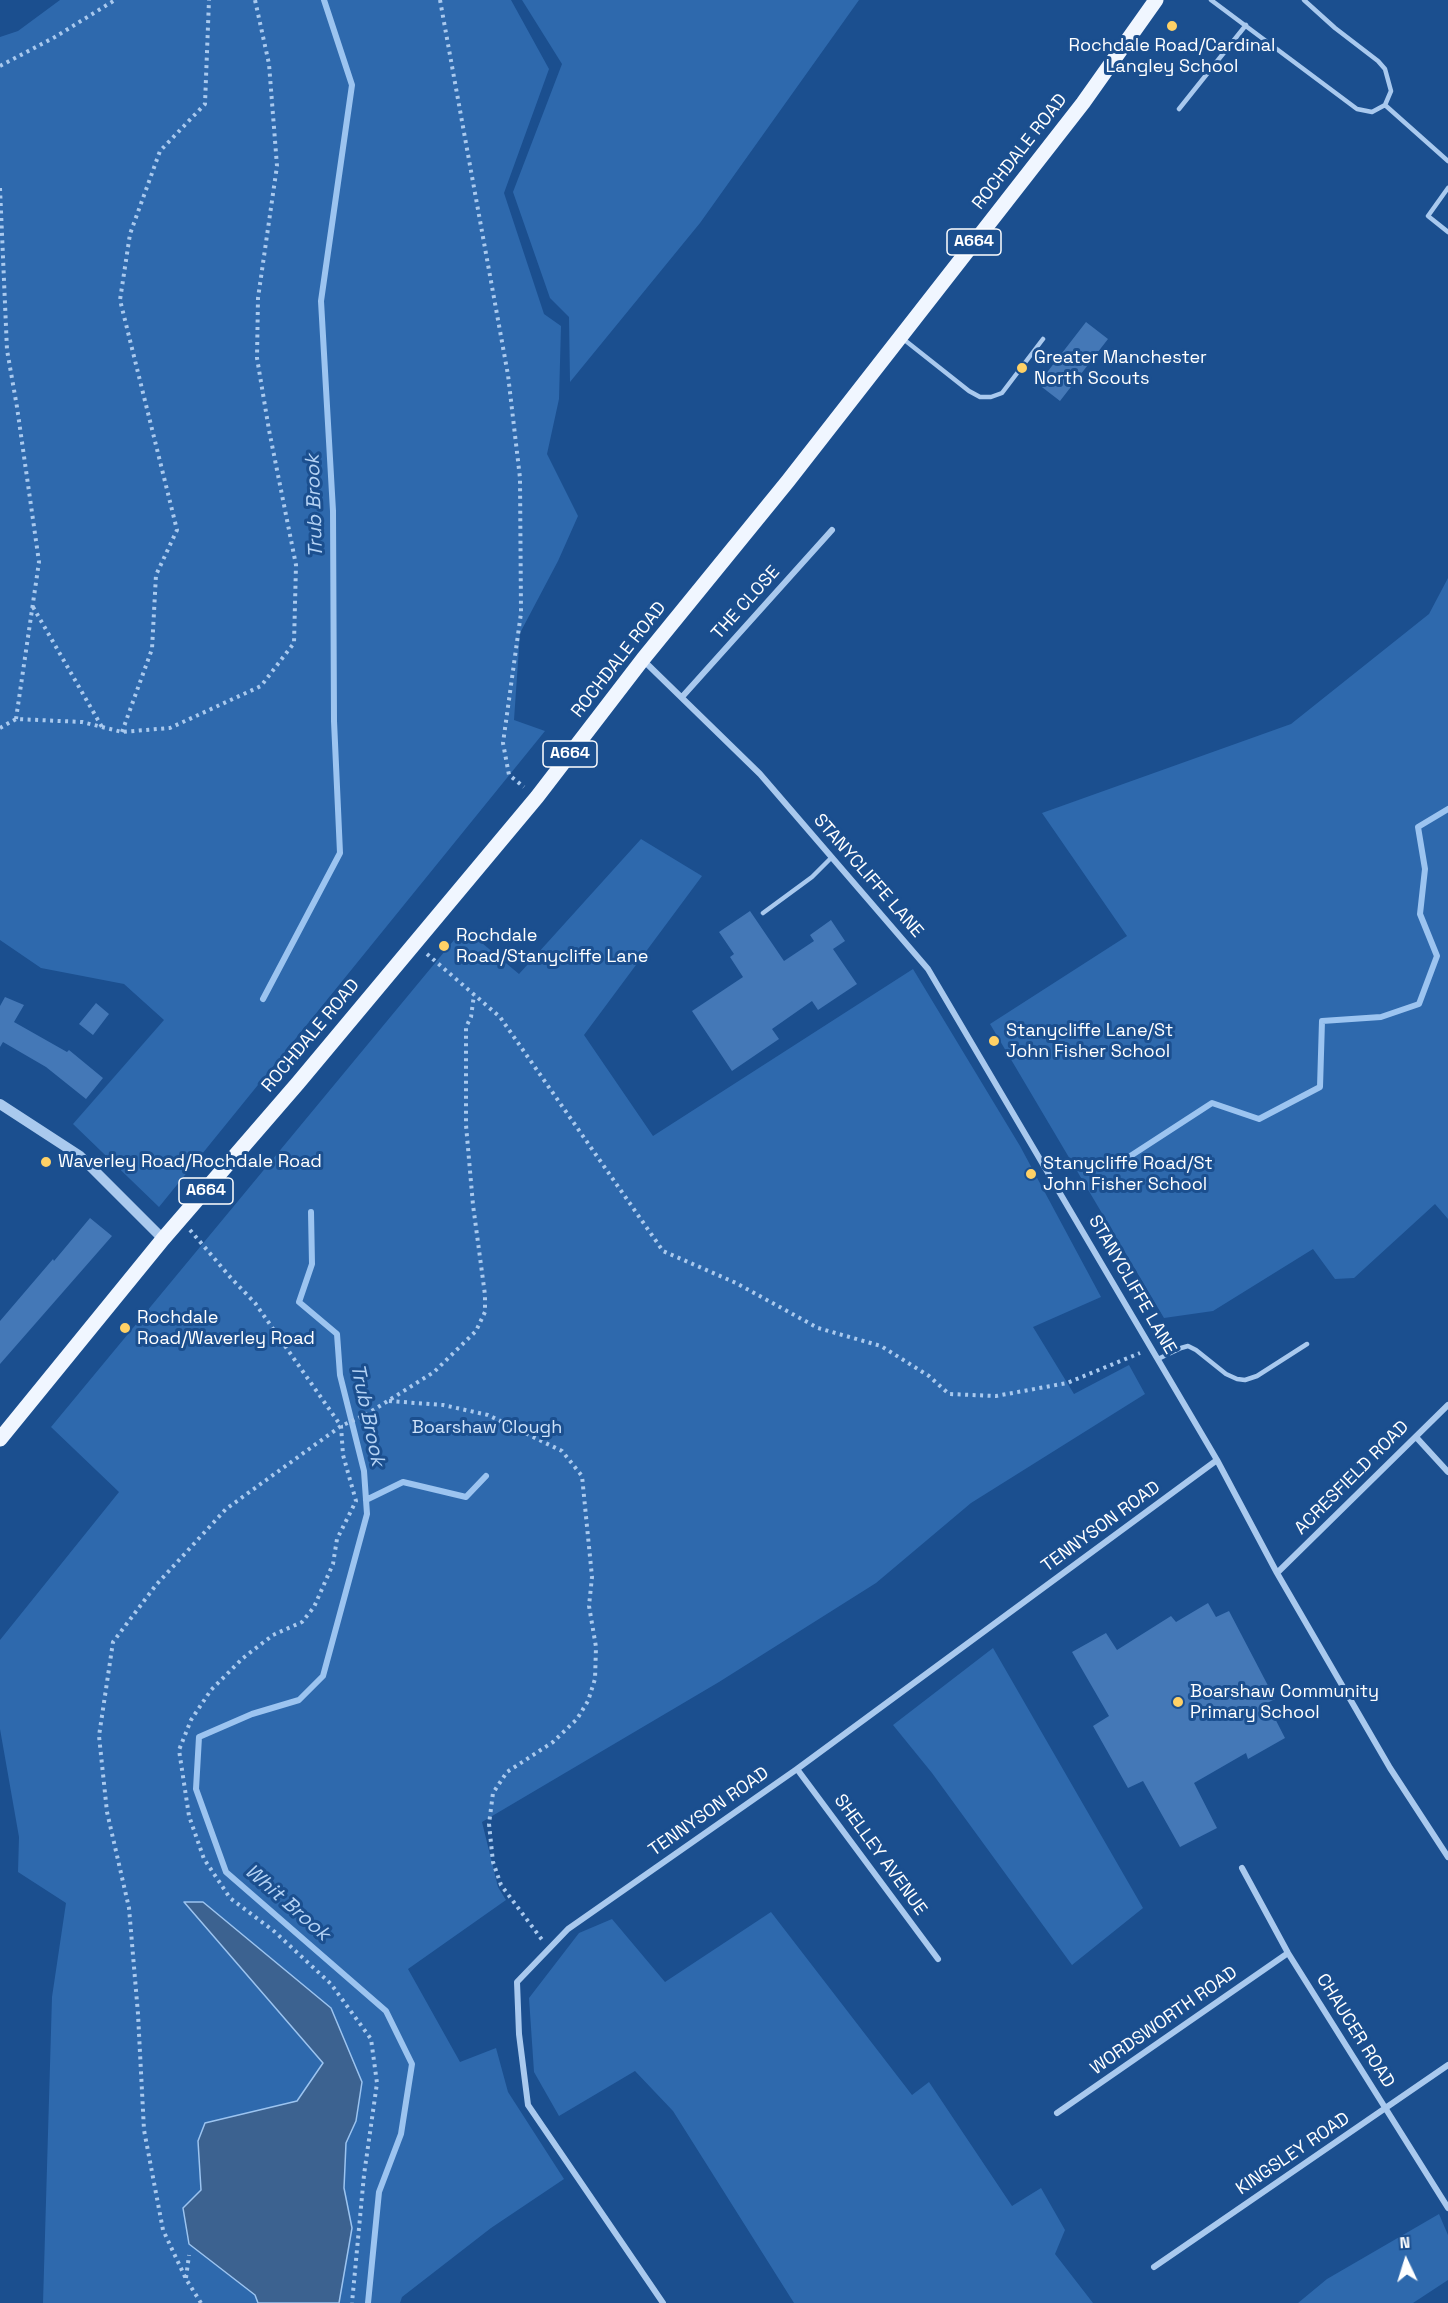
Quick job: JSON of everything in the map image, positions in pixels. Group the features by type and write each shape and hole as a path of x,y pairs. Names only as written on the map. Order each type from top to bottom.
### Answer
{"main road":[{"name":"ROCHDALE ROAD","path":"0,1439 164,1239 537,797 643,659 788,481 1083,103 1156,0"}],"street":[{"name":"THE CLOSE","path":"682,696 832,530"},
{"name":"STANYCLIFFE LANE","path":"643,659 760,774 928,969 1217,1460 1277,1573 1389,1768 1448,1857"},
{"path":"0,1104 80,1156 164,1239"},
{"name":"ACRESFIELD ROAD","path":"1277,1573 1448,1405"},
{"path":"1416,1437 1448,1472"},
{"name":"TENNYSON ROAD","path":"663,2303 528,2105 519,2034 517,1982 568,1929 797,1769 1217,1460"},
{"name":"SHELLEY AVENUE","path":"797,1769 938,1959"},
{"name":"CHAUCER ROAD","path":"1242,1868 1288,1953 1448,2208"},
{"name":"WORDSWORTH ROAD","path":"1057,2113 1288,1953"},
{"name":"KINGSLEY ROAD","path":"1154,2267 1448,2065"}],"lane":[{"path":"1211,0 1357,109 1372,112 1386,105 1391,91 1385,69 1304,0"},
{"path":"1179,109 1246,25"},
{"path":"1386,105 1448,161"},
{"path":"1448,188 1428,216 1448,232"},
{"path":"900,337 980,397 991,397 1002,393 1043,339"},
{"path":"763,913 813,877 832,857"},
{"path":"1158,1359 1188,1347 1201,1353 1226,1374 1245,1380 1257,1376 1307,1344"}],"path":[{"path":"0,66 55,37 115,0"},
{"path":"122,732 152,649 156,575 177,530 120,300 130,234 160,151 205,104 209,0"},
{"path":"0,728 16,719 82,722 122,732 170,728 261,686 294,644 297,565 269,430 257,358 258,298 277,166 269,64 255,0"},
{"path":"440,0 508,375 520,478 521,613 503,743 509,775"},
{"path":"0,188 7,350 39,562 16,719"},
{"path":"33,607 102,727"},
{"path":"414,944 500,1017 663,1251 736,1283 818,1328 881,1346 929,1376 949,1394 996,1396 1067,1383 1151,1348"},
{"path":"201,2303 186,2279 163,2230 144,2130 138,2014 129,1908 107,1812 99,1736 113,1642 156,1585 226,1509 342,1425 364,1415 434,1372 476,1331 485,1312 485,1295 473,1205 466,1125 466,1027 471,1017 474,995"},
{"path":"181,1220 255,1303 342,1425 343,1455 356,1501 337,1539 333,1564 314,1607 302,1622 273,1635 243,1658 211,1690 191,1720 179,1750 189,1816 204,1859 230,1898 275,1932 331,1984 371,2038 377,2083 364,2175 352,2303"},
{"path":"388,1401 443,1406 488,1415 562,1451 582,1476 592,1577 589,1606 596,1647 595,1679 588,1701 577,1719 553,1742 507,1772 494,1793 489,1824 493,1862 501,1885 549,1948"},
{"path":"186,2279 189,2255"}],"green space":[{"path":"60,0 511,0 549,69 504,193 544,314 561,326 559,399 547,454 578,516 558,561 520,633 514,720 545,731 159,1207 73,1124 164,1020 124,984 41,968 0,940 0,37 18,31"},
{"path":"522,0 859,0 700,223 570,382 569,317 550,298 513,192 562,64"},
{"path":"1448,578 1448,1219 1435,1204 1354,1278 1335,1279 1313,1249 1213,1311 1164,1318 990,1024 1127,936 1042,813 1291,724 1429,614"},
{"name":"Boarshaw Clough","path":"641,839 702,876 584,1035 653,1136 913,969 1020,1146 1101,1297 1033,1327 1074,1394 1129,1365 1145,1394 971,1503 876,1583 719,1682 482,1822 498,1887 506,1900 408,1969 460,2062 496,2048 508,2092 564,2179 491,2228 402,2297 400,2303 43,2303 52,1997 66,1903 18,1872 19,1837 0,1729 0,1640 119,1492 51,1427 464,928 519,974"},
{"path":"993,1648 1143,1908 1072,1965 932,1773 893,1725"},
{"path":"771,1912 912,2095 929,2082 1012,2206 1041,2188 1065,2230 1055,2254 1093,2303 794,2303 673,2111 635,2071 559,2116 534,2072 529,1998 579,1933 612,1919 665,1982"},
{"path":"1439,2214 1448,2235 1448,2280 1413,2303 1298,2303 1327,2279"}],"shaded area":[{"path":"184,1902 203,1902 331,2008 362,2082 356,2121 346,2143 344,2188 352,2228 339,2303 258,2303 255,2295 189,2244 183,2208 201,2190 198,2141 205,2123 297,2101 323,2063"}],"building":[{"path":"1086,322 1108,339 1060,401 1038,384"},
{"path":"750,911 784,961 814,941 810,935 831,920 845,941 833,949 857,984 818,1010 812,1001 772,1029 779,1039 732,1071 692,1011 743,977 730,957 734,954 719,932"},
{"path":"5,997 24,1005 14,1022 67,1052 69,1050 103,1078 86,1099 46,1067 3,1042 0,1047 0,1006"},
{"path":"96,1003 109,1014 93,1035 79,1024"},
{"path":"90,1218 112,1236 0,1364 0,1321"},
{"path":"1208,1603 1216,1617 1229,1611 1275,1699 1267,1703 1285,1738 1248,1759 1246,1753 1194,1783 1217,1828 1180,1847 1143,1781 1128,1788 1093,1726 1109,1716 1072,1652 1106,1633 1117,1650 1171,1616 1176,1622"}],"waterway":[{"name":"Trub Brook","path":"263,999 340,853 334,721 333,511 321,301 352,85 324,0"},
{"name":"Whit Brook","path":"1115,1166 1212,1103 1259,1119 1320,1087 1322,1021 1381,1017 1419,1004 1437,956 1420,914 1425,869 1418,827 1448,809"},
{"name":"Whit Brook","path":"311,1212 312,1264 299,1302 337,1334 340,1375 364,1471 367,1514 323,1676 299,1700 252,1714 199,1737 196,1789 226,1872 386,2011 412,2064 401,2134 379,2192 368,2303"},
{"name":"Whit Brook","path":"366,1500 403,1482 466,1497 486,1476"}],"place":[{"name":"Rochdale Road/Cardinal Langley School","path":"1172,26"},
{"name":"Greater Manchester North Scouts","path":"1022,368"},
{"name":"Rochdale Road/Stanycliffe Lane","path":"444,946"},
{"name":"Stanycliffe Lane/St John Fisher School","path":"994,1041"},
{"name":"Waverley Road/Rochdale Road","path":"46,1162"},
{"name":"Stanycliffe Road/St John Fisher School","path":"1031,1174"},
{"name":"Rochdale Road/Waverley Road","path":"125,1328"},
{"name":"Boarshaw Community Primary School","path":"1178,1702"}]}
